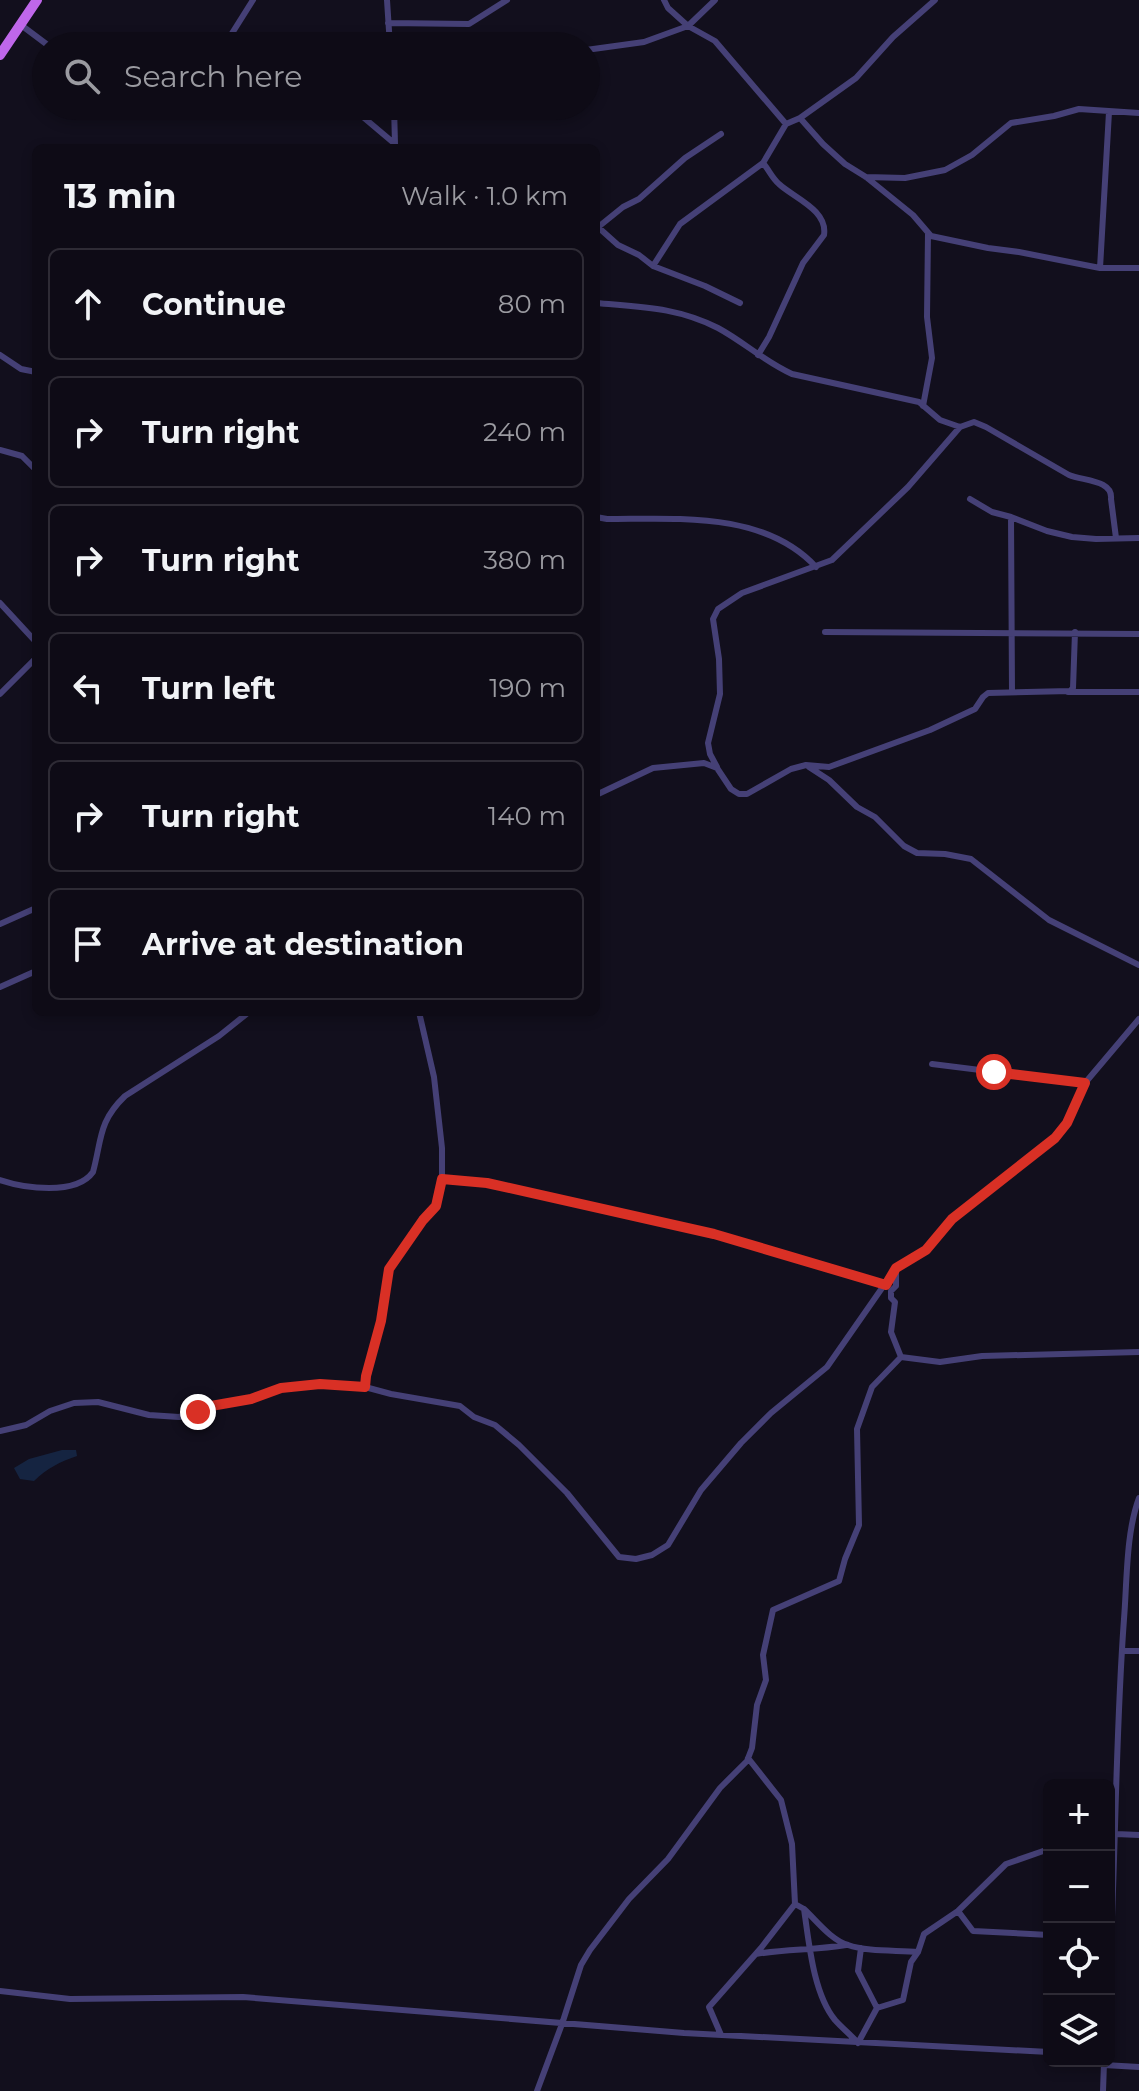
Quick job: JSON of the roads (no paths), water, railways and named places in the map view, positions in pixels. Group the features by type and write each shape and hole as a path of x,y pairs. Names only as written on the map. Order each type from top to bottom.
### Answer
{"main road":[{"path":"0,55 37,0"}],"street":[{"path":"233,32 253,0"},
{"path":"387,0 389,32"},
{"path":"388,23 469,24 507,0"},
{"path":"664,0 668,8 688,26 715,41 786,124"},
{"path":"600,48 644,42 688,26 715,0"},
{"path":"653,266 680,224 763,163 786,124 800,118 856,78 893,37 935,0"},
{"path":"21,25 32,33"},
{"path":"866,177 905,178 945,170 972,155 1011,123 1079,109 1139,113"},
{"path":"1100,268 1109,112"},
{"path":"800,118 845,164 913,215 931,236 1100,268 1139,268"},
{"path":"366,120 393,144"},
{"path":"394,120 395,144"},
{"path":"600,226 623,207 639,199 685,158 721,134"},
{"path":"758,355 803,263 824,235 825,229 824,222 810,206 792,196 763,163"},
{"path":"600,230 618,245 653,266 740,303"},
{"path":"923,406 932,358 927,317 928,233"},
{"path":"600,303 681,313 717,328 772,365 792,374 919,402 940,420 960,427"},
{"path":"0,355 21,369 32,371"},
{"path":"1116,538 1113,493 1106,485 1069,475 974,422 960,427 908,487 832,560 742,593 718,609 713,619 720,694 708,743 710,754 731,789 747,794 791,769 806,765 829,767 930,730 978,707 988,693 1139,692"},
{"path":"0,450 22,456 32,466"},
{"path":"970,499 992,512 1059,534 1096,539 1139,538"},
{"path":"1011,517 1012,692"},
{"path":"600,518 674,519 752,528 783,542 810,559 816,567"},
{"path":"0,603 32,638"},
{"path":"825,632 1139,634"},
{"path":"1064,692 1073,688 1075,632"},
{"path":"0,694 32,662"},
{"path":"600,793 653,768 704,763 717,768"},
{"path":"806,765 829,780 857,807 875,817 904,846 917,853 971,859 1049,920 1139,965"},
{"path":"0,924 32,910"},
{"path":"0,987 32,973"},
{"path":"0,1180 54,1188 81,1184 93,1172 100,1133 113,1108 135,1089 219,1036 244,1016"},
{"path":"365,1387 381,1321 389,1269 436,1206 442,1179 442,1148 434,1077 420,1016"},
{"path":"0,1431 26,1425 50,1411 74,1403 98,1402 149,1415 179,1417 281,1388 320,1384 365,1387 460,1406 474,1417 495,1425 567,1493 619,1557 636,1559 652,1555 668,1545 701,1490 741,1443 771,1413 827,1367 896,1268 926,1250 952,1219 1055,1138 1067,1123 1085,1083 1139,1019"},
{"path":"932,1064 1085,1083"},
{"path":"442,1179 487,1183 714,1234 886,1285"},
{"path":"896,1268 896,1286 891,1291 895,1302 891,1332 901,1357"},
{"path":"901,1357 940,1362 982,1356 1139,1352"},
{"path":"537,2091 581,1965 590,1950 629,1899 668,1859 720,1788 748,1758 757,1705 766,1680 763,1655 773,1610 839,1581 859,1525 857,1429 872,1387 901,1357"},
{"path":"1111,1923 1122,1651 1132,1521 1139,1498"},
{"path":"1122,1651 1139,1651"},
{"path":"721,2035 709,2007 795,1904 792,1844 781,1800 748,1758"},
{"path":"1116,1834 1139,1835"},
{"path":"858,2043 877,2008 903,2000 911,1962 924,1934 958,1911 1006,1864 1043,1851"},
{"path":"795,1904 846,1945"},
{"path":"804,1909 822,1996 833,2018 858,2043"},
{"path":"958,1911 973,1931 1043,1935"},
{"path":"756,1954 846,1945 918,1952"},
{"path":"861,1948 858,1971 877,2008"},
{"path":"0,1991 70,1999 243,1997 721,2035 1043,2052"},
{"path":"1115,2064 1139,2067"},
{"path":"1103,2091 1104,2067"}],"water":[{"path":"62,1450 76,1450 77,1456 54,1466 34,1481 20,1479 14,1468 29,1459"}]}
